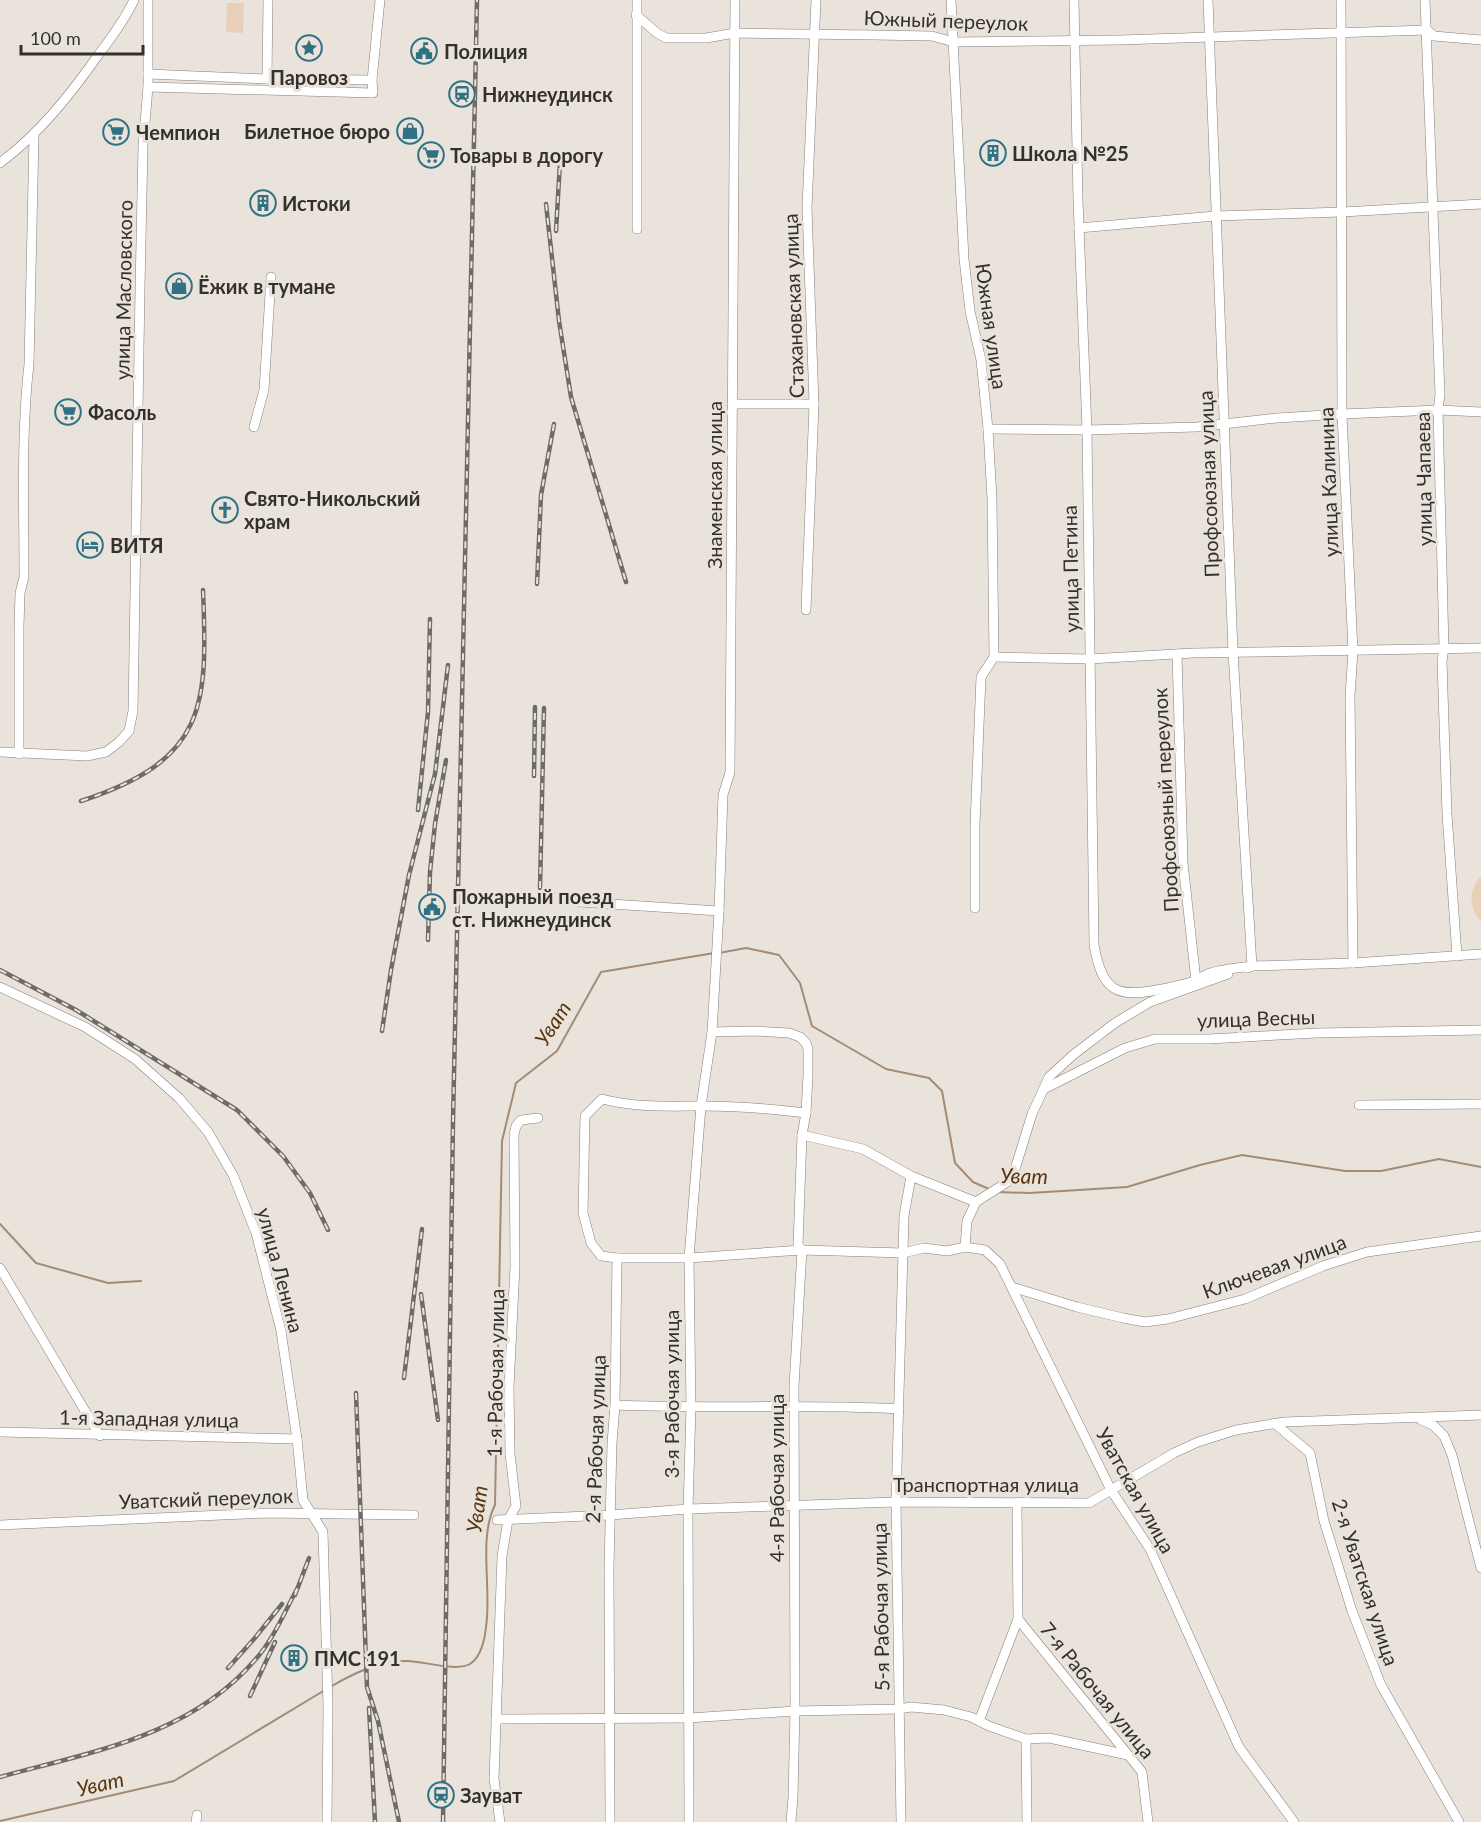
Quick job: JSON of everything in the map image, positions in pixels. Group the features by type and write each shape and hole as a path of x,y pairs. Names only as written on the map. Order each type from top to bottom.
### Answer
{"street":[{"name":"улица Масловского","path":"0,752 87,756 106,752 129,731 134,711 140,289 143,146 148,87 148,0"},
{"path":"267,79 268,0"},
{"path":"148,87 373,93 372,80 380,0"},
{"path":"637,0 637,230"},
{"name":"Знаменская улица","path":"714,968 719,911 723,795 730,772 735,0"},
{"name":"Стахановская улица","path":"806,610 814,404 807,208 816,0"},
{"name":"Южная улица","path":"951,0 964,259 970,310 981,360 988,429 992,499 994,657"},
{"name":"улица Петина","path":"1074,0 1079,228 1087,430 1089,659 1094,922 1097,963 1101,975 1114,990 1125,993 1149,992 1196,981 1209,973 1252,966"},
{"name":"Профсоюзная улица","path":"1208,0 1233,652 1252,966"},
{"name":"улица Калинина","path":"1341,0 1342,414 1353,651 1350,696 1353,963"},
{"name":"улица Чапаева","path":"1425,0 1440,395 1438,410 1444,648 1442,661 1447,814 1457,956"},
{"path":"0,163 34,136 78,84 133,2"},
{"name":"Южный переулок","path":"636,15 666,38 706,38 735,33 932,36 954,42 1209,38 1427,30 1434,36 1481,40"},
{"path":"148,74 267,79 372,80"},
{"path":"19,754 19,627 20,594 24,577 25,395 29,364 34,136"},
{"path":"1079,228 1215,216 1481,204"},
{"path":"255,427 264,390 271,277"},
{"path":"732,404 814,404"},
{"path":"988,429 1087,430 1224,424 1342,414 1438,410 1481,412"},
{"path":"975,908 975,825 981,677 994,657 1089,659 1233,652 1481,648"},
{"name":"Профсоюзный переулок","path":"1177,654 1183,863 1196,981"},
{"path":"580,902 719,911"},
{"path":"965,1247 967,1221 976,1202 1012,1179 1032,1114 1049,1077 1073,1055 1115,1023 1141,1007 1252,966 1353,963 1481,954"},
{"name":"3-я Рабочая улица","path":"689,1822 688,1509 691,1408 689,1258 701,1106 712,1032 714,968"},
{"name":"улица Ленина","path":"0,987 85,1027 135,1059 179,1098 208,1132 233,1175 256,1233 281,1331 297,1439 303,1500 323,1532 328,1706 327,1822"},
{"name":"4-я Рабочая улица","path":"712,1032 754,1030 789,1033 800,1037 808,1050 806,1113 802,1135 798,1245 802,1250 794,1406 795,1711 791,1822"},
{"name":"улица Весны","path":"1044,1089 1125,1048 1155,1039 1481,1030"},
{"path":"617,1258 601,1256 591,1243 583,1213 585,1116 602,1099 618,1103 671,1107 759,1107 806,1113"},
{"path":"1359,1105 1481,1104"},
{"name":"1-я Рабочая улица","path":"500,1822 494,1779 502,1556 508,1520 516,1506 510,1454 509,1387 515,1266 514,1135 516,1125 521,1120 538,1118"},
{"path":"802,1135 863,1149 911,1176 976,1202"},
{"name":"5-я Рабочая улица","path":"901,1822 896,1502 904,1216 911,1176"},
{"name":"Ключевая улица","path":"1012,1287 1123,1318 1145,1322 1168,1320 1245,1299 1323,1266 1367,1252 1481,1236"},
{"name":"Уватская улица","path":"617,1258 689,1258 802,1250 903,1253 924,1248 947,1251 965,1247 985,1250 1000,1264 1111,1490 1150,1549 1239,1747 1294,1822"},
{"name":"2-я Рабочая улица","path":"610,1822 608,1718 610,1515 615,1405 617,1258"},
{"path":"0,1268 100,1436"},
{"path":"615,1405 691,1408 794,1406 899,1409"},
{"name":"Транспортная улица","path":"496,1520 688,1509 896,1502 1089,1503 1174,1453 1198,1442 1236,1430 1274,1423 1481,1415"},
{"path":"1419,1418 1433,1425 1443,1436 1452,1455 1481,1568"},
{"name":"2-я Уватская улица","path":"1274,1423 1310,1453 1324,1521 1352,1611 1381,1685 1460,1822"},
{"name":"1-я Западная улица","path":"0,1432 297,1439"},
{"path":"979,1721 1018,1619 1017,1503"},
{"name":"Уватский переулок","path":"0,1525 311,1512 414,1515"},
{"name":"7-я Рабочая улица","path":"1018,1619 1142,1772 1148,1822"},
{"path":"496,1719 688,1718 911,1707 944,1710 971,1717 1026,1739 1049,1738 1128,1755"},
{"path":"1026,1739 1027,1822"}],"shaded area":[{"path":"227,3 244,3 243,33 226,32"},
{"path":"1481,876 1481,921 1472,905 1472,892"}],"waterway":[{"name":"Уват","path":"719,953 746,948 779,955 800,983 812,1026 886,1069 929,1078 942,1091 955,1163 973,1182 989,1189"},
{"name":"Уват","path":"330,1687 358,1673 387,1663 407,1661 457,1667 470,1664 480,1652 485,1637 487,1612 487,1533 495,1505 502,1141 516,1083 557,1051 601,972 714,953"},
{"name":"Уват","path":"997,1192 1030,1193 1127,1187 1242,1155 1345,1171 1381,1171 1439,1159 1481,1167"},
{"path":"0,1224 36,1263 108,1283 141,1281"},
{"name":"Уват","path":"0,1821 174,1781 325,1690"}],"railway":[{"path":"443,1822 453,1122 477,0"},
{"path":"556,231 560,162"},
{"path":"546,204 559,321 571,397 626,582"},
{"path":"537,584 541,495 554,424"},
{"path":"81,801 122,785 154,767 176,747 191,724 200,698 204,667 203,590"},
{"path":"418,810 428,712 430,619"},
{"path":"382,1031 409,875 435,774 448,665"},
{"path":"534,776 535,707"},
{"path":"540,888 544,708"},
{"path":"428,940 430,872 435,824 446,760"},
{"path":"0,970 76,1010 237,1110 283,1156 310,1193 328,1230"},
{"path":"404,1378 422,1229"},
{"path":"421,1294 438,1420"},
{"path":"356,1393 367,1687 378,1721 399,1822"},
{"path":"295,1595 309,1558"},
{"path":"0,1777 137,1738 201,1707 229,1686 255,1660 273,1635 297,1589"},
{"path":"228,1668 282,1604"},
{"path":"250,1696 275,1642"},
{"path":"369,1708 375,1822"}],"place":[{"name":"Паровоз","path":"309,48"},
{"name":"Полиция","path":"424,51"},
{"name":"Нижнеудинск","path":"462,94"},
{"name":"Билетное бюро","path":"410,131"},
{"name":"Чемпион","path":"116,132"},
{"name":"Школа №25","path":"993,153"},
{"name":"Товары в дорогу","path":"431,155"},
{"name":"Истоки","path":"263,203"},
{"name":"Ёжик в тумане","path":"179,286"},
{"name":"Фасоль","path":"68,412"},
{"name":"Свято-Никольский храм","path":"225,510"},
{"name":"ВИТЯ","path":"90,545"},
{"name":"Пожарный поезд ст. Нижнеудинск","path":"432,907"},
{"name":"ПМС 191","path":"294,1658"},
{"name":"Зауват","path":"441,1795"}]}
